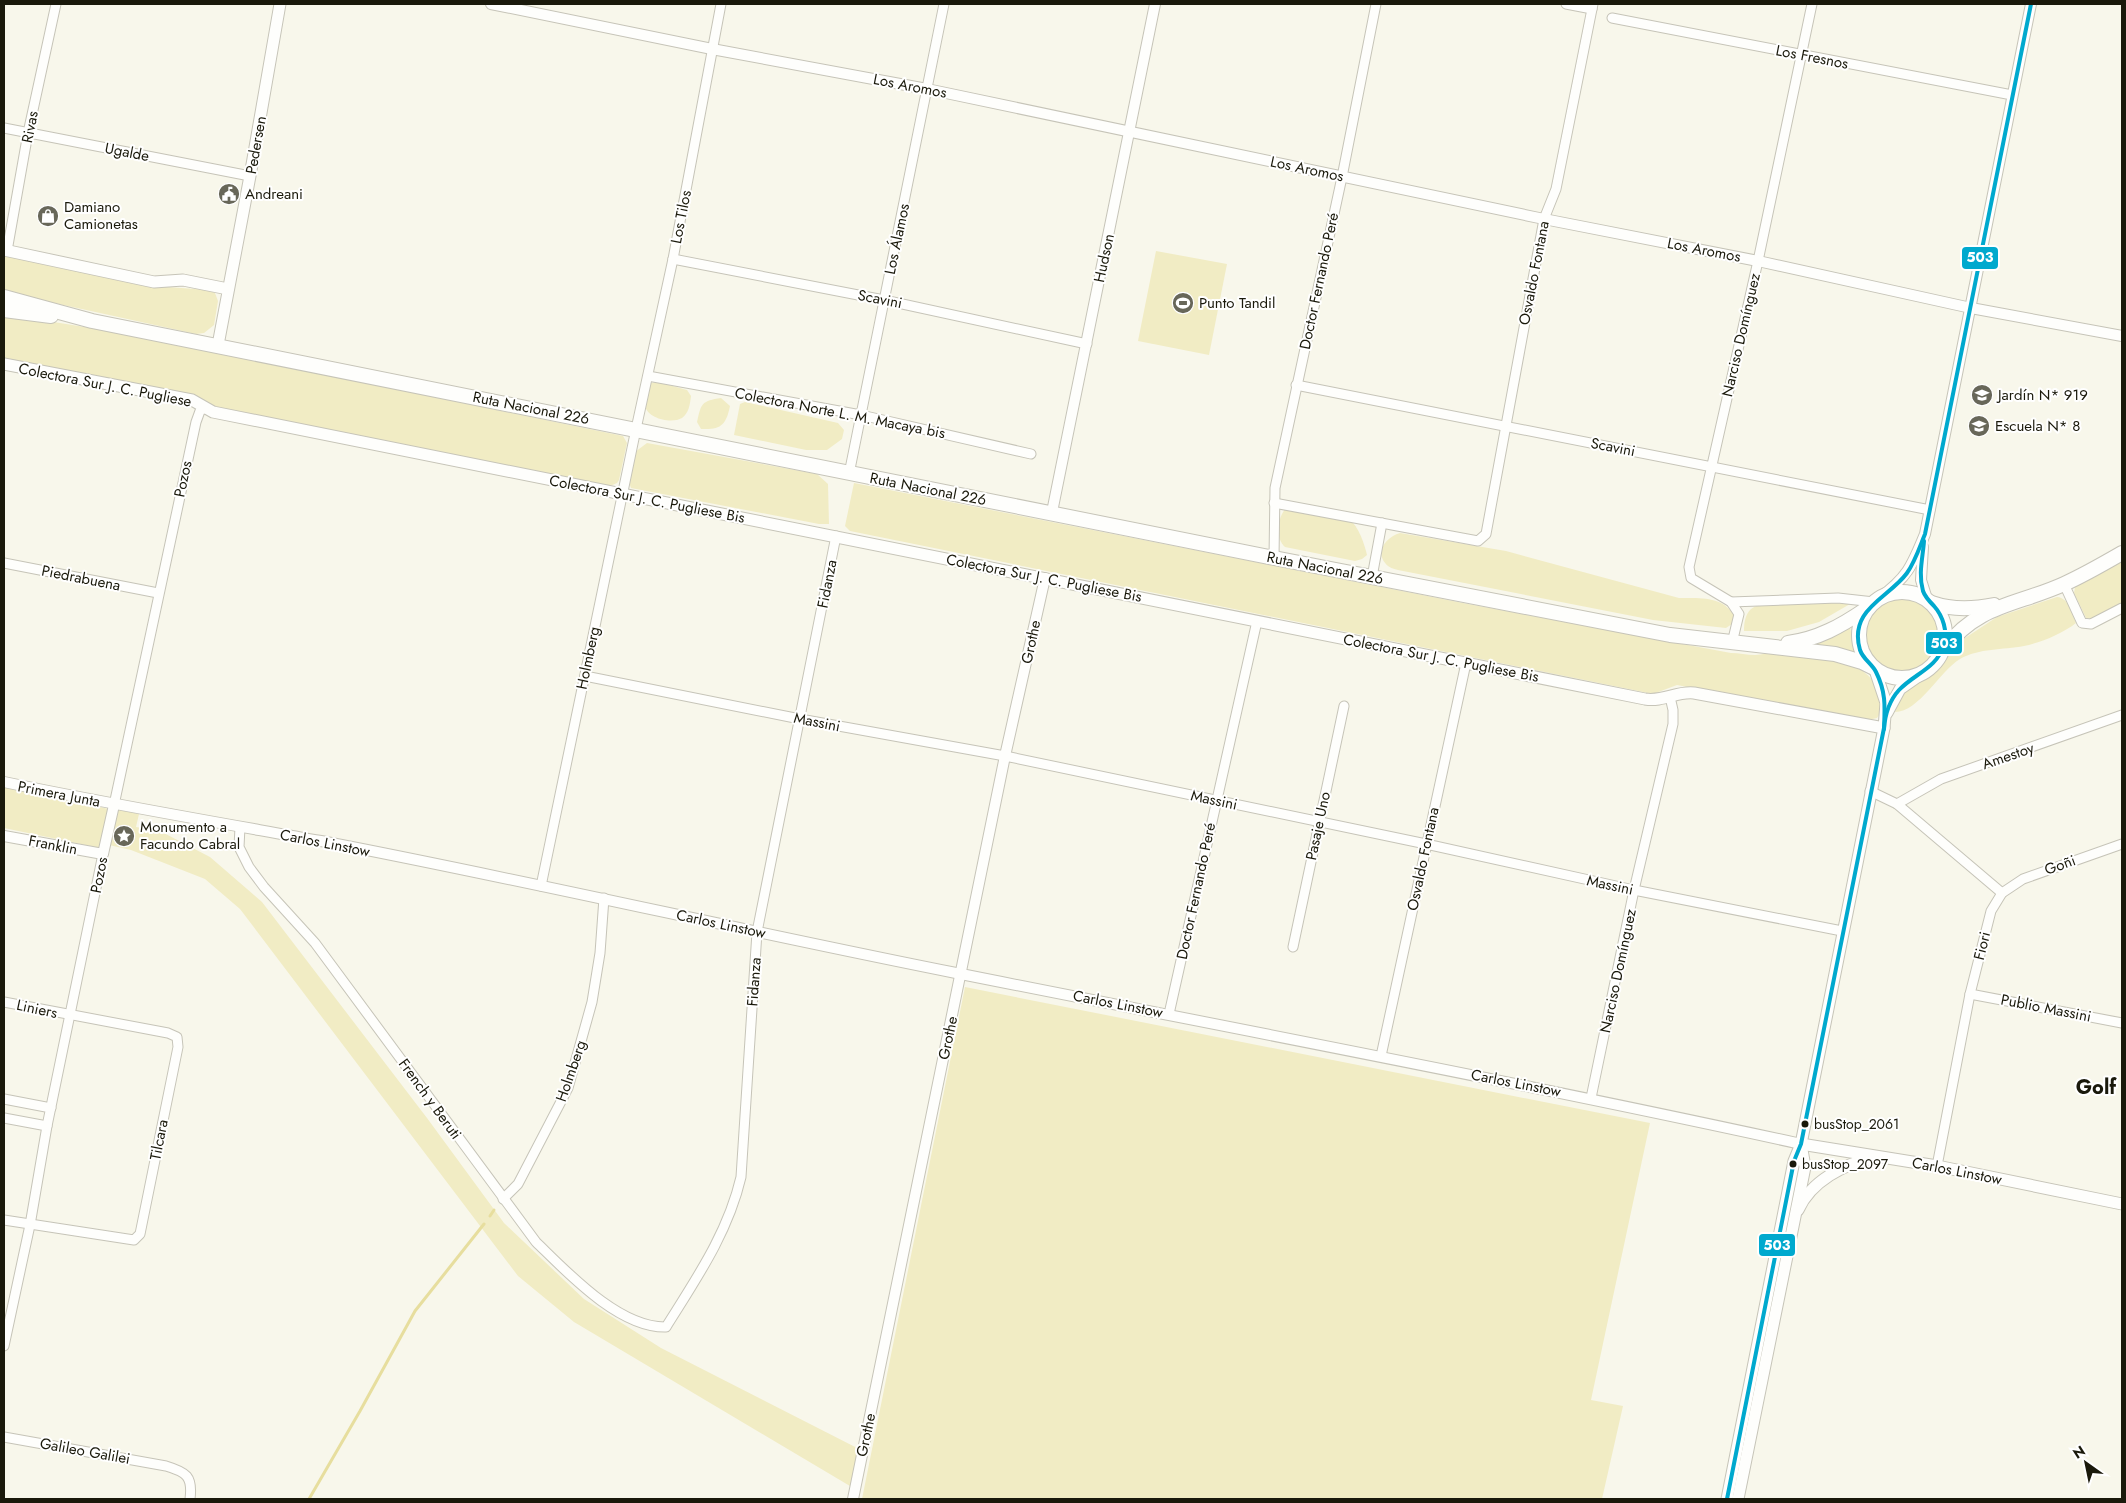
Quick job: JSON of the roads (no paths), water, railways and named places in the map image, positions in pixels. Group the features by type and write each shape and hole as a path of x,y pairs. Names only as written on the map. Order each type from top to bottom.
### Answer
{"highway":[{"name":"Ruta Nacional 226","path":"4,297 92,321"},
{"name":"Ruta Nacional 226","path":"4,310 92,321 218,345 849,474 1052,512 1274,558 1670,635 1835,654 1862,662 1888,676 1900,679 1912,678 1924,673 1933,665 1960,629 1977,618 2012,602 2064,584 2122,553"},
{"name":"Ruta Nacional 226","path":"1765,645 1812,638 1841,626 1890,593 1916,594 1946,607 1969,608 2012,602"},
{"name":"Ruta Nacional 226","path":"1929,601 1941,617 1946,633 1940,655"},
{"path":"1874,603 1859,626 1858,638 1863,654 1874,669"}],"main road":[{"name":"Pedersen","path":"218,345 280,4"},
{"path":"5,250 154,282 183,280 228,289"},
{"name":"Colectora Sur J. C. Pugliese","path":"4,364 192,400 205,408"},
{"name":"Colectora Sur J. C. Pugliese Bis","path":"205,408 213,412 622,495 836,536 1645,699 1658,700 1682,692 1694,692 1884,724"},
{"path":"1874,669 1885,697 1884,724"},
{"path":"1727,1499 1794,1161 1801,1144 1884,724 1892,701 1900,690 1924,673"},
{"path":"1738,1499 1805,1167 1801,1144"},
{"name":"Carlos Linstow","path":"1801,1144 1937,1166 2122,1204"},
{"path":"1793,1221 1806,1198 1825,1178 1851,1164 1879,1157"}],"street":[{"name":"Rivas","path":"5,250 56,4"},
{"name":"Los Aromos","path":"491,4 712,49 927,89 1544,219 1758,261 1971,308 2122,336"},
{"name":"Los Tilos","path":"636,429 673,259 721,4"},
{"name":"Los Álamos","path":"849,474 944,4"},
{"name":"Hudson","path":"1052,512 1155,4"},
{"name":"Doctor Fernando Peré","path":"1274,558 1275,488 1342,177 1376,4"},
{"path":"1566,4 1592,6"},
{"name":"Narciso Domínguez","path":"1730,602 1691,578 1689,567 1758,261 1812,4"},
{"path":"1730,602 1838,598 1874,603 1895,586 1908,572 1924,534 1930,510 2031,4"},
{"name":"Osvaldo Fontana","path":"1382,523 1478,540 1486,534 1504,426 1544,219 1556,189 1592,6"},
{"name":"Los Fresnos","path":"1612,18 2012,95"},
{"name":"Ugalde","path":"4,128 250,176"},
{"name":"Scavini","path":"673,259 884,300 1087,344"},
{"name":"Colectora Norte L. M. Macaya bis","path":"648,376 861,415 1031,454"},
{"name":"Scavini","path":"1296,385 1930,510"},
{"name":"Pozos","path":"4,1346 30,1225 47,1126 158,593 196,422 200,411 205,408"},
{"name":"Holmberg","path":"542,886 636,429"},
{"path":"1274,503 1382,523 1372,577"},
{"path":"1924,534 1921,580 1929,601"},
{"name":"Fidanza","path":"666,1327 714,1250 738,1192 741,1177 757,932 836,536"},
{"name":"Piedrabuena","path":"4,563 158,593"},
{"name":"Grothe","path":"853,1499 1005,756 1045,578"},
{"path":"2064,584 2082,623 2091,624 2122,608"},
{"path":"1730,602 1739,614 1732,643"},
{"name":"Doctor Fernando Peré","path":"1169,1014 1257,621"},
{"name":"Osvaldo Fontana","path":"1380,1056 1466,663"},
{"name":"Massini","path":"585,676 800,719 1005,756 1319,821 1634,890 1842,931"},
{"name":"Narciso Domínguez","path":"1591,1098 1634,890 1673,724 1673,710 1670,697"},
{"name":"Pasaje Uno","path":"1293,946 1344,706"},
{"name":"Amestoy","path":"1897,804 1940,779 2122,716"},
{"name":"Primera Junta","path":"4,782 114,805"},
{"path":"1870,791 1897,804 2002,893"},
{"name":"Carlos Linstow","path":"114,805 323,842 604,898 961,974 1591,1098 1801,1144"},
{"name":"French y Beruti","path":"240,827 239,847 249,867 264,888 315,943 536,1242 571,1275 612,1308 652,1327 666,1327"},
{"name":"Franklin","path":"4,836 103,854"},
{"name":"Goñi","path":"2002,893 2023,878 2122,844"},
{"name":"Fiori","path":"1937,1166 1970,994 1991,911 2002,893"},
{"name":"Holmberg","path":"503,1199 518,1184 568,1088 592,1002 600,953 604,898"},
{"name":"Publio Massini","path":"1970,994 2122,1023"},
{"name":"Liniers","path":"4,1002 168,1033 177,1037"},
{"name":"Tilcara","path":"30,1225 134,1240 140,1234 178,1047 177,1037"},
{"path":"4,1100 51,1108"},
{"path":"4,1118 47,1126"},
{"path":"4,1220 30,1225"},
{"name":"Galileo Galilei","path":"4,1437 166,1466 182,1471 189,1480 190,1499"}],"waterway":[{"path":"490,1216 494,1210"},
{"path":"309,1499 415,1311 484,1224"}],"place":[{"name":"Andreani","path":"229,194"},
{"name":"Damiano Camionetas","path":"48,216"},
{"name":"Punto Tandil","path":"1183,303"},
{"name":"Jardín N* 919","path":"1982,395"},
{"name":"Escuela N* 8","path":"1979,426"},
{"name":"Monumento a Facundo Cabral","path":"124,836"},
{"name":"busStop_2061","path":"1805,1124"},
{"name":"busStop_2097","path":"1793,1164"}],"district":[{"name":"Golf","path":"2096,1087"}]}
